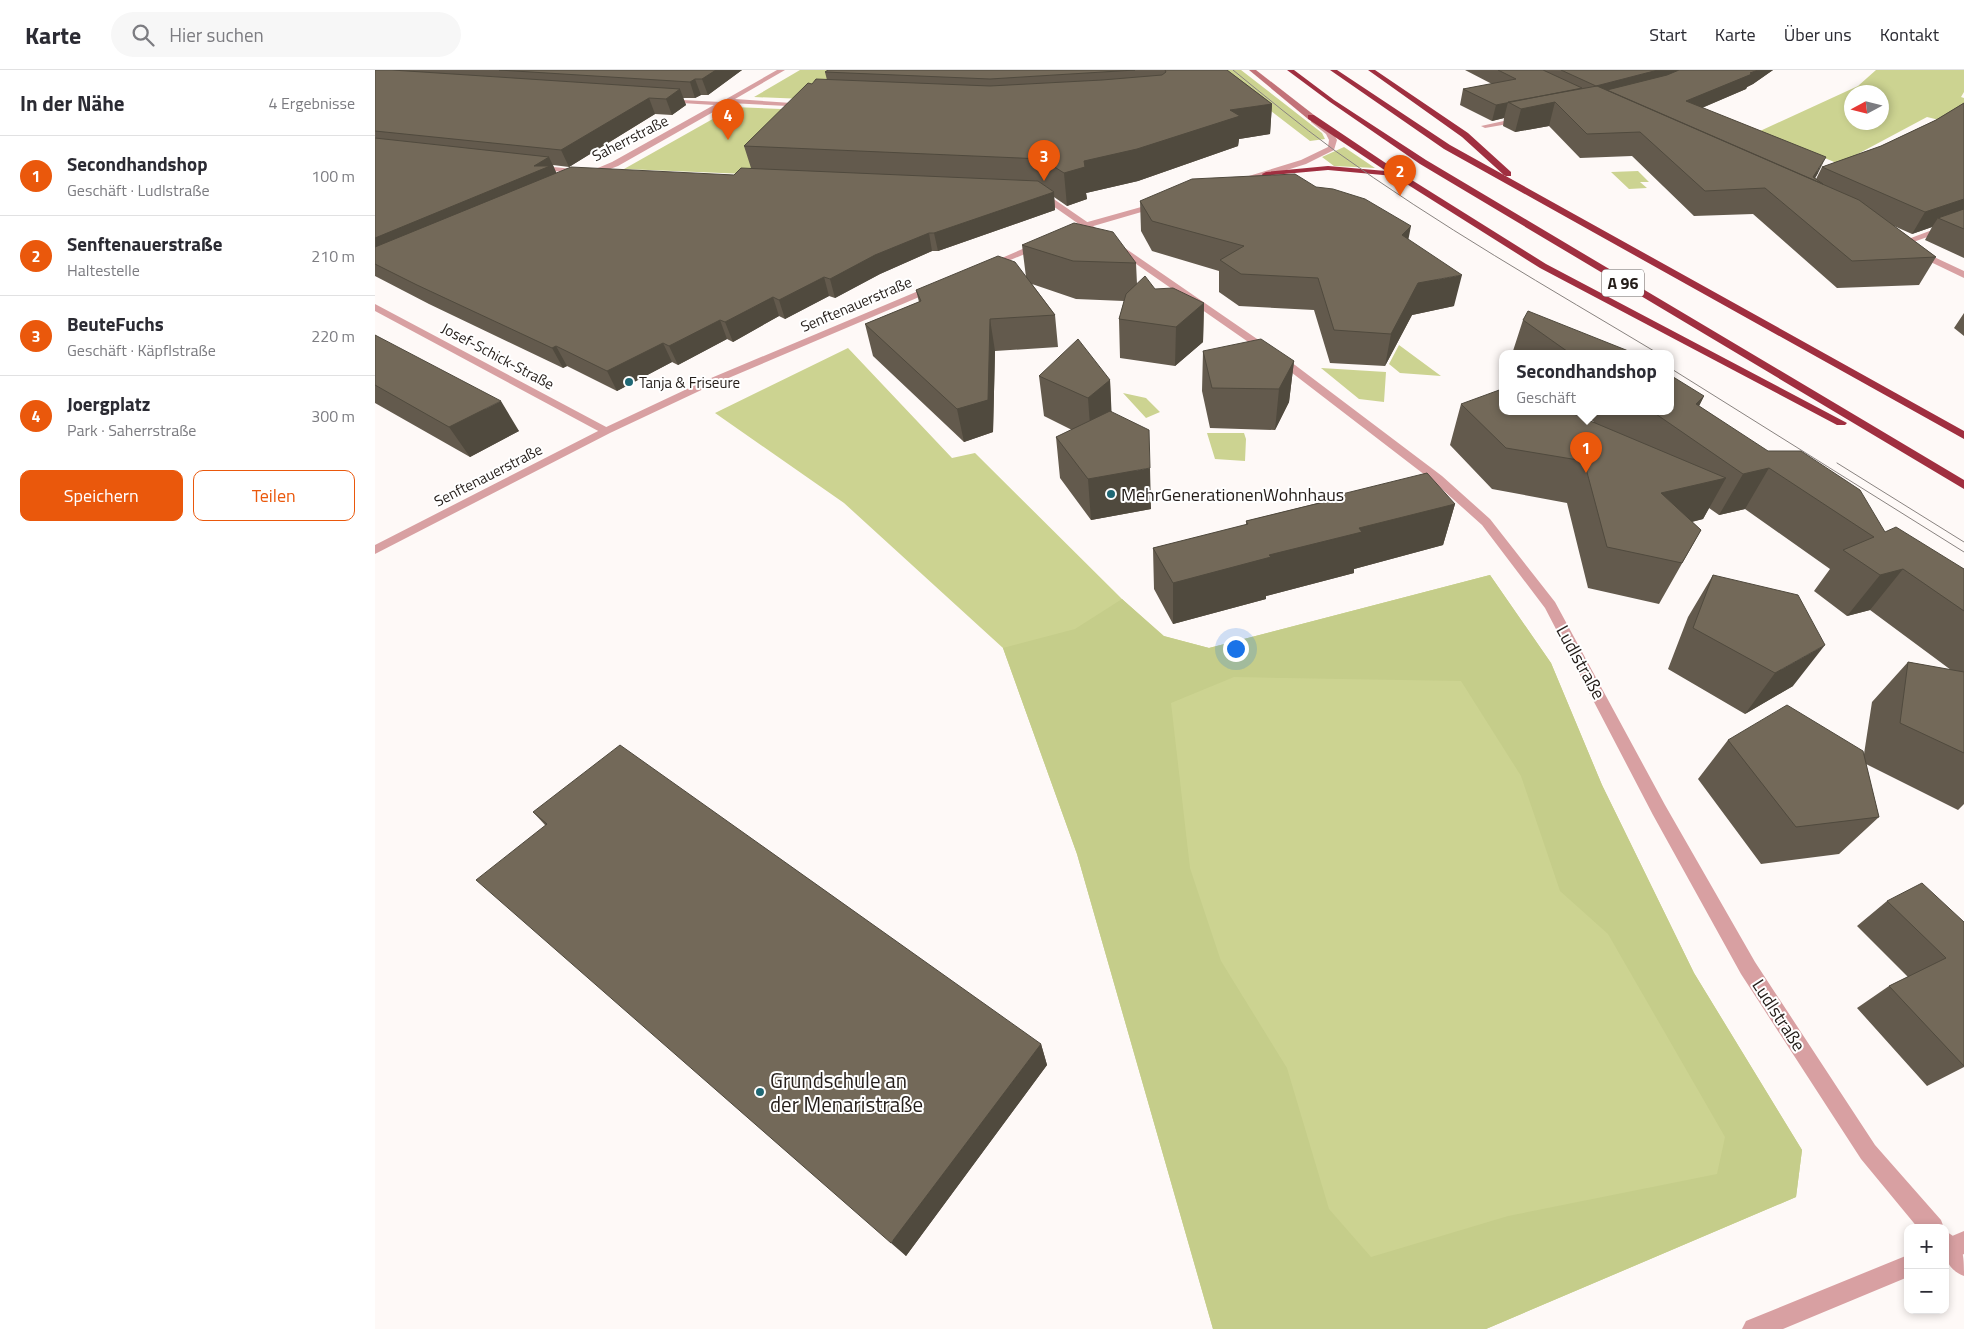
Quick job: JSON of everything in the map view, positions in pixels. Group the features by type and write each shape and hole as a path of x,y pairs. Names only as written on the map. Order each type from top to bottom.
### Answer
{"highway":[{"name":"A 96","path":"1290,70 1331,101 1423,162 1964,486"},
{"name":"A 96","path":"1333,70 1447,147 1964,436"},
{"path":"1371,70 1465,135 1529,193"},
{"path":"1311,117 1396,174 1543,266 1964,486"},
{"path":"1265,174 1328,168 1396,174"}],"main road":[{"path":"1251,70 1311,117"}],"street":[{"name":"Saherrstraße","path":"575,181 615,164 782,70"},
{"path":"659,99 814,106"},
{"path":"1230,184 1315,157 1331,147 1333,140 1329,133 1311,117"},
{"path":"1485,126 1530,117"},
{"path":"525,166 617,175"},
{"name":"Ludlstraße","path":"1032,194 1042,195 1087,225 1291,367 1438,478 1486,522 1549,605 1584,665 1659,810 1748,968 1868,1152 1930,1224"},
{"path":"978,270 1087,225 1168,202"},
{"path":"1964,221 1895,242 1964,274"},
{"name":"Senftenauerstraße","path":"375,550 606,431 708,383 942,284"},
{"name":"Josef-Schick-Straße","path":"375,307 606,431"},
{"path":"1753,1329 1904,1268"}],"green space":[{"path":"800,70 860,70 829,100 754,97"},
{"path":"1218,70 1241,70 1322,133 1325,139 1310,141"},
{"path":"1876,70 1964,70 1964,92 1961,97 1964,98 1964,126 1927,117 1839,164 1760,131 1844,92 1844,130 1889,130 1889,85 1859,85"},
{"path":"734,107 806,110 746,174 624,169"},
{"path":"1344,147 1375,168 1334,166 1322,157"},
{"path":"1638,171 1649,182 1640,182 1647,188 1629,189 1611,172"},
{"path":"1399,345 1441,376 1400,373 1389,364"},
{"path":"848,348 952,458 975,453 1122,599 1163,636 1209,648 1490,575 1551,663 1602,785 1694,973 1802,1150 1796,1197 1486,1329 1213,1329 1077,854 1003,648 844,503 715,413"},
{"path":"1321,368 1386,372 1384,402 1359,399"},
{"path":"1123,393 1146,398 1160,412 1146,418"},
{"path":"1207,433 1244,433 1246,439 1245,461 1215,459"},
{"path":"1490,575 1551,663 1602,785 1694,973 1802,1150 1796,1197 1486,1329 1213,1329 1077,854 1003,648 1075,629 1122,599 1164,636 1209,648","holes":["1234,677 1461,681 1521,776 1560,891 1608,934 1725,1137 1717,1174 1508,1216 1371,1257 1329,1209 1287,1068 1221,961 1190,868 1171,703"]}],"building":[{"path":"375,70 680,89 666,99 649,98 561,150 375,131"},
{"path":"499,70 716,70 702,79 695,79 690,82"},
{"path":"828,70 1135,70 990,79 825,72"},
{"path":"1165,70 1227,70 1272,104 1230,110 1240,116 1137,149 1084,161 1085,167 1064,173 1042,159 744,146 808,83 812,84 816,79 990,86 1162,75 1166,72"},
{"path":"1498,70 1543,70 1582,88 1496,105 1463,89 1516,79"},
{"path":"1561,70 1658,70 1596,86"},
{"path":"1679,70 1758,70 1686,101 1826,157 1813,177 1823,184 1607,90 1667,75"},
{"path":"1597,86 1859,200 1936,257 1852,261 1765,188 1705,191 1640,132 1587,134 1555,102 1521,109 1508,102"},
{"path":"1964,103 1964,199 1925,212 1822,167 1881,146 1936,120"},
{"path":"375,138 549,157 534,166 550,166 375,238"},
{"path":"571,167 734,175 741,168 1038,181 1054,192 934,233 929,233 875,255 830,279 824,277 779,300 773,297 725,322 720,320 669,346 663,343 607,371 556,346 552,348 375,264 375,247"},
{"path":"1295,174 1316,187 1333,189 1365,199 1411,226 1402,235 1462,275 1418,283 1391,334 1334,330 1318,278 1241,274 1220,260 1244,246 1152,221 1140,201 1192,179"},
{"path":"1964,209 1964,229 1938,218"},
{"path":"1074,223 1113,232 1136,263 1073,261 1022,245"},
{"path":"998,256 1015,262 1055,315 990,319 988,400 957,409 865,324 921,301 916,290"},
{"path":"1145,276 1155,289 1173,288 1204,303 1176,327 1119,319 1126,294"},
{"path":"1528,311 1626,350 1565,350 1523,320"},
{"path":"375,335 501,401 449,427 375,385"},
{"path":"1078,339 1110,380 1088,398 1039,376"},
{"path":"1261,339 1294,361 1279,389 1212,388 1203,351"},
{"path":"1674,377 1704,396 1696,404 1768,451 1801,451 1860,490 1885,532 1896,527 1964,569 1964,611 1903,569 1880,575 1843,550 1874,537 1769,468 1743,474 1657,415 1674,415"},
{"path":"1499,390 1499,415 1576,415 1726,478 1661,493 1701,530 1682,563 1607,547 1584,461 1506,448 1461,404"},
{"path":"1110,411 1149,430 1150,468 1088,479 1056,437"},
{"path":"1427,473 1455,504 1359,528 1362,532 1269,555 1271,557 1173,583 1153,548 1248,524 1246,521 1336,499 1334,496"},
{"path":"1713,575 1798,595 1825,645 1775,673 1693,628"},
{"path":"1908,662 1964,672 1964,753 1900,723"},
{"path":"1787,705 1863,751 1879,817 1796,827 1728,740"},
{"path":"620,745 1041,1044 891,1243 476,880 547,824 533,812"},
{"path":"1922,883 1964,922 1964,1066 1889,986 1946,958 1887,901"}],"tram line":[{"path":"1233,70 1296,121 1373,178 1494,255 1652,350"},
{"path":"1674,371 1964,552"},
{"path":"1837,463 1964,542"}],"place":[{"name":"Joergplatz","path":"728,140"},
{"name":"BeuteFuchs","path":"1044,181"},
{"name":"Senftenauerstraße","path":"1400,196"},
{"name":"Tanja & Friseure","path":"629,382"},
{"name":"Secondhandshop","path":"1586,473"},
{"name":"MehrGenerationenWohnhaus","path":"1111,494"},
{"name":"Grundschule an der Menaristraße","path":"760,1092"}]}
